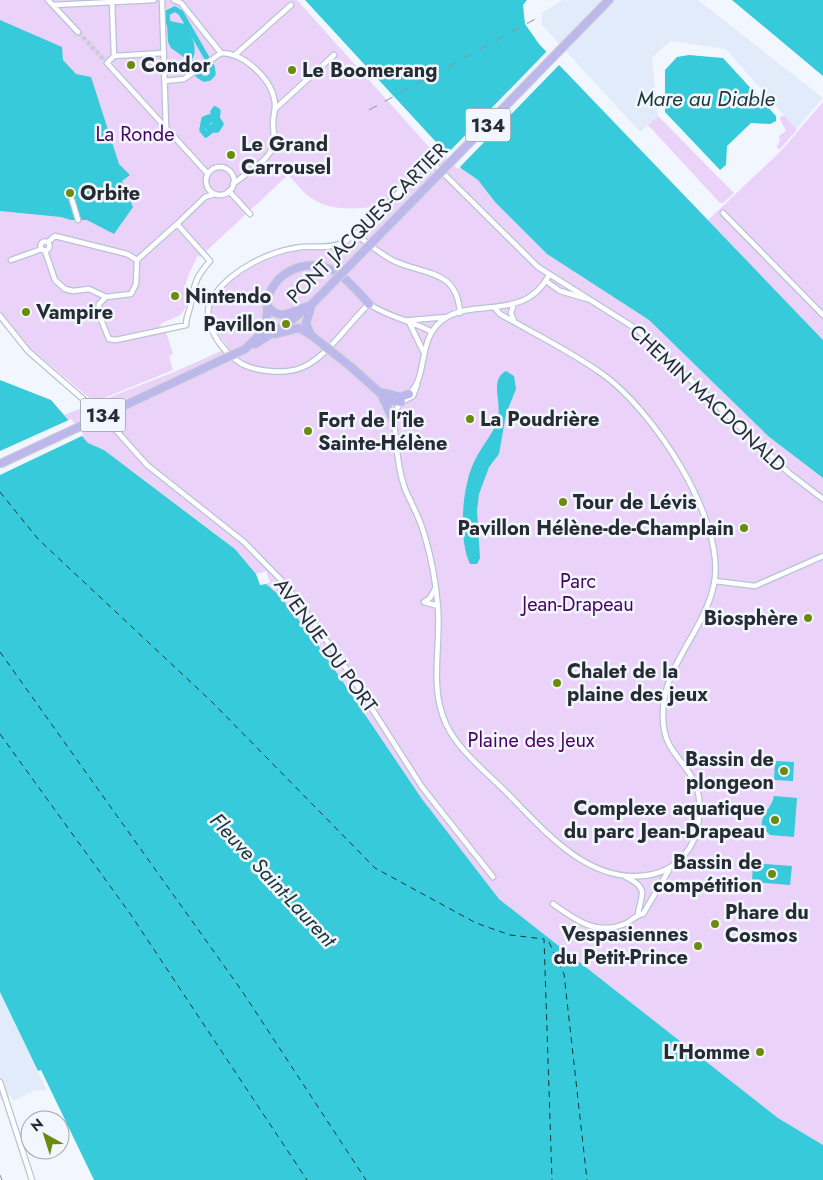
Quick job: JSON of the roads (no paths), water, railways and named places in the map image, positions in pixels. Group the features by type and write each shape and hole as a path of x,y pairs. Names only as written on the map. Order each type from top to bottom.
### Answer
{"main road":[{"name":"PONT JACQUES-CARTIER","path":"0,464 245,349 270,335 312,304 609,0"},
{"path":"245,349 264,330 267,305 273,287 286,273 303,266 325,267 339,274 369,304"},
{"path":"267,305 274,312 282,315 312,304"},
{"path":"311,334 306,324 312,304"},
{"path":"270,335 299,328 311,334 351,366 388,400 401,402"},
{"path":"380,391 400,397 409,394"},
{"path":"380,391 393,420"}],"street":[{"path":"48,0 78,32"},
{"path":"53,5 154,0"},
{"path":"162,0 166,128"},
{"path":"174,0 180,3 221,53"},
{"path":"112,2 114,56"},
{"path":"236,54 291,5"},
{"path":"164,53 114,56 107,63 208,174"},
{"path":"43,250 55,280 61,286 73,291 89,289 106,297 131,294 136,284 137,260 205,197 224,194 229,191 233,184 269,154 272,146 275,109 273,96 264,80 252,65 236,54 221,53 184,79 165,81"},
{"path":"275,109 334,55"},
{"name":"CHEMIN MACDONALD","path":"355,234 429,159 520,250 549,275 568,285 642,333 789,473 823,499"},
{"path":"215,194 206,183 208,174 214,168 223,167 230,172 233,184"},
{"path":"229,191 250,214"},
{"path":"72,200 78,220"},
{"path":"723,213 823,315"},
{"path":"106,297 98,304 98,312 109,339 116,340 186,325 186,315 191,303 194,282 210,260 177,224"},
{"path":"432,332 408,320 389,315 369,304 315,360 300,369 287,371 251,367 236,360 220,342 208,319 209,304 214,295 251,264 283,251 338,244 355,234 389,258 445,278 456,293 460,313"},
{"path":"11,260 49,248 48,242 55,236 116,250 137,260"},
{"path":"408,320 447,318 460,313 514,304 539,289 546,282 549,275"},
{"name":"CHEMIN MACDONALD","path":"546,282 564,293 591,300"},
{"path":"564,293 568,285"},
{"path":"514,304 511,313 514,322"},
{"path":"495,308 500,314 602,373 639,407 684,473 700,505 712,544 715,581 708,602 666,688 663,707 665,738 696,784 700,806 696,836 686,854 669,869 643,914 622,925 599,928 581,923 553,904"},
{"name":"AVENUE DU PORT","path":"0,316 28,351 106,418 148,465 244,542 286,586 342,662 422,788 493,877"},
{"path":"401,402 413,396 417,388 426,342 432,332 447,318"},
{"path":"408,320 419,339 423,353"},
{"path":"417,384 396,409 393,420 399,467 425,536 436,588 438,606 438,700 451,734 489,775 557,841 594,867 635,881 641,889 642,902 638,915"},
{"path":"715,581 755,586 823,556"},
{"path":"436,588 433,594 424,602 438,606"},
{"path":"625,877 648,875 669,869"},
{"path":"0,1082 32,1180"}],"water":[{"path":"305,0 527,0 523,5 525,24 539,44 823,340 823,478 768,436 649,320 547,254 495,202 478,180 462,169 436,142"},
{"path":"732,0 823,0 823,76"},
{"path":"0,20 62,47 63,60 76,74 91,77 119,164 130,175 122,181 133,207 114,234 87,220 71,220 61,217 0,211"},
{"path":"170,21 185,24 195,49 193,58 188,60 171,48 168,42 167,23"},
{"name":"Mare au Diable","path":"689,55 723,58 776,116 776,121 770,124 751,123 727,146 726,165 720,170 665,112 665,70 677,57"},
{"path":"506,371 514,376 516,389 506,414 499,454 489,467 479,494 477,510 480,558 477,564 470,564 464,541 464,498 474,462 498,418 498,380"},
{"name":"Fleuve Saint-Laurent","path":"0,380 51,400 88,443 104,450 235,549 256,574 260,585 266,584 279,595 314,639 422,799 499,899 778,1118 823,1145 823,1180 94,1180 70,1130 70,1110 60,1110 41,1070 38,1071 0,992"},
{"name":"Bassin de plongeon","path":"775,761 794,762 793,781 774,780"},
{"path":"774,796 797,798 794,837 770,835 762,827 764,815"},
{"name":"Bassin de compétition","path":"753,863 792,866 790,885 752,882"}],"waterway":[{"path":"175,9 181,13 212,67 213,74 209,78 204,79 198,75 167,20 167,13 175,9"},
{"path":"215,109 218,111 217,118 221,124 217,130 212,130 206,135 202,130 204,119 209,117 210,120 206,124 208,128 215,126 213,112 215,109"}],"tunnel":[{"path":"78,32 107,63"}],"railway":[{"path":"369,110 539,17"},
{"path":"0,1175 2,1180"}],"place":[{"name":"Condor","path":"131,65"},
{"name":"Le Boomerang","path":"292,70"},
{"name":"Le Grand Carrousel","path":"231,155"},
{"name":"Orbite","path":"70,193"},
{"name":"Nintendo","path":"175,296"},
{"name":"Vampire","path":"26,312"},
{"name":"Pavillon","path":"286,324"},
{"name":"La Poudrière","path":"470,419"},
{"name":"Fort de l'île Sainte-Hélène","path":"308,431"},
{"name":"Tour de Lévis","path":"563,502"},
{"name":"Pavillon Hélène-de-Champlain","path":"744,528"},
{"name":"Biosphère","path":"808,618"},
{"name":"Chalet de la plaine des jeux","path":"557,683"},
{"name":"Bassin de plongeon","path":"784,771"},
{"name":"Complexe aquatique du parc Jean-Drapeau","path":"775,820"},
{"name":"Bassin de compétition","path":"772,874"},
{"name":"Phare du Cosmos","path":"715,924"},
{"name":"Vespasiennes du Petit-Prince","path":"698,946"},
{"name":"L'Homme","path":"760,1052"}],"park label":[{"name":"La Ronde","path":"135,134"},
{"name":"Parc Jean-Drapeau","path":"578,592"},
{"name":"Plaine des Jeux","path":"531,740"}]}
